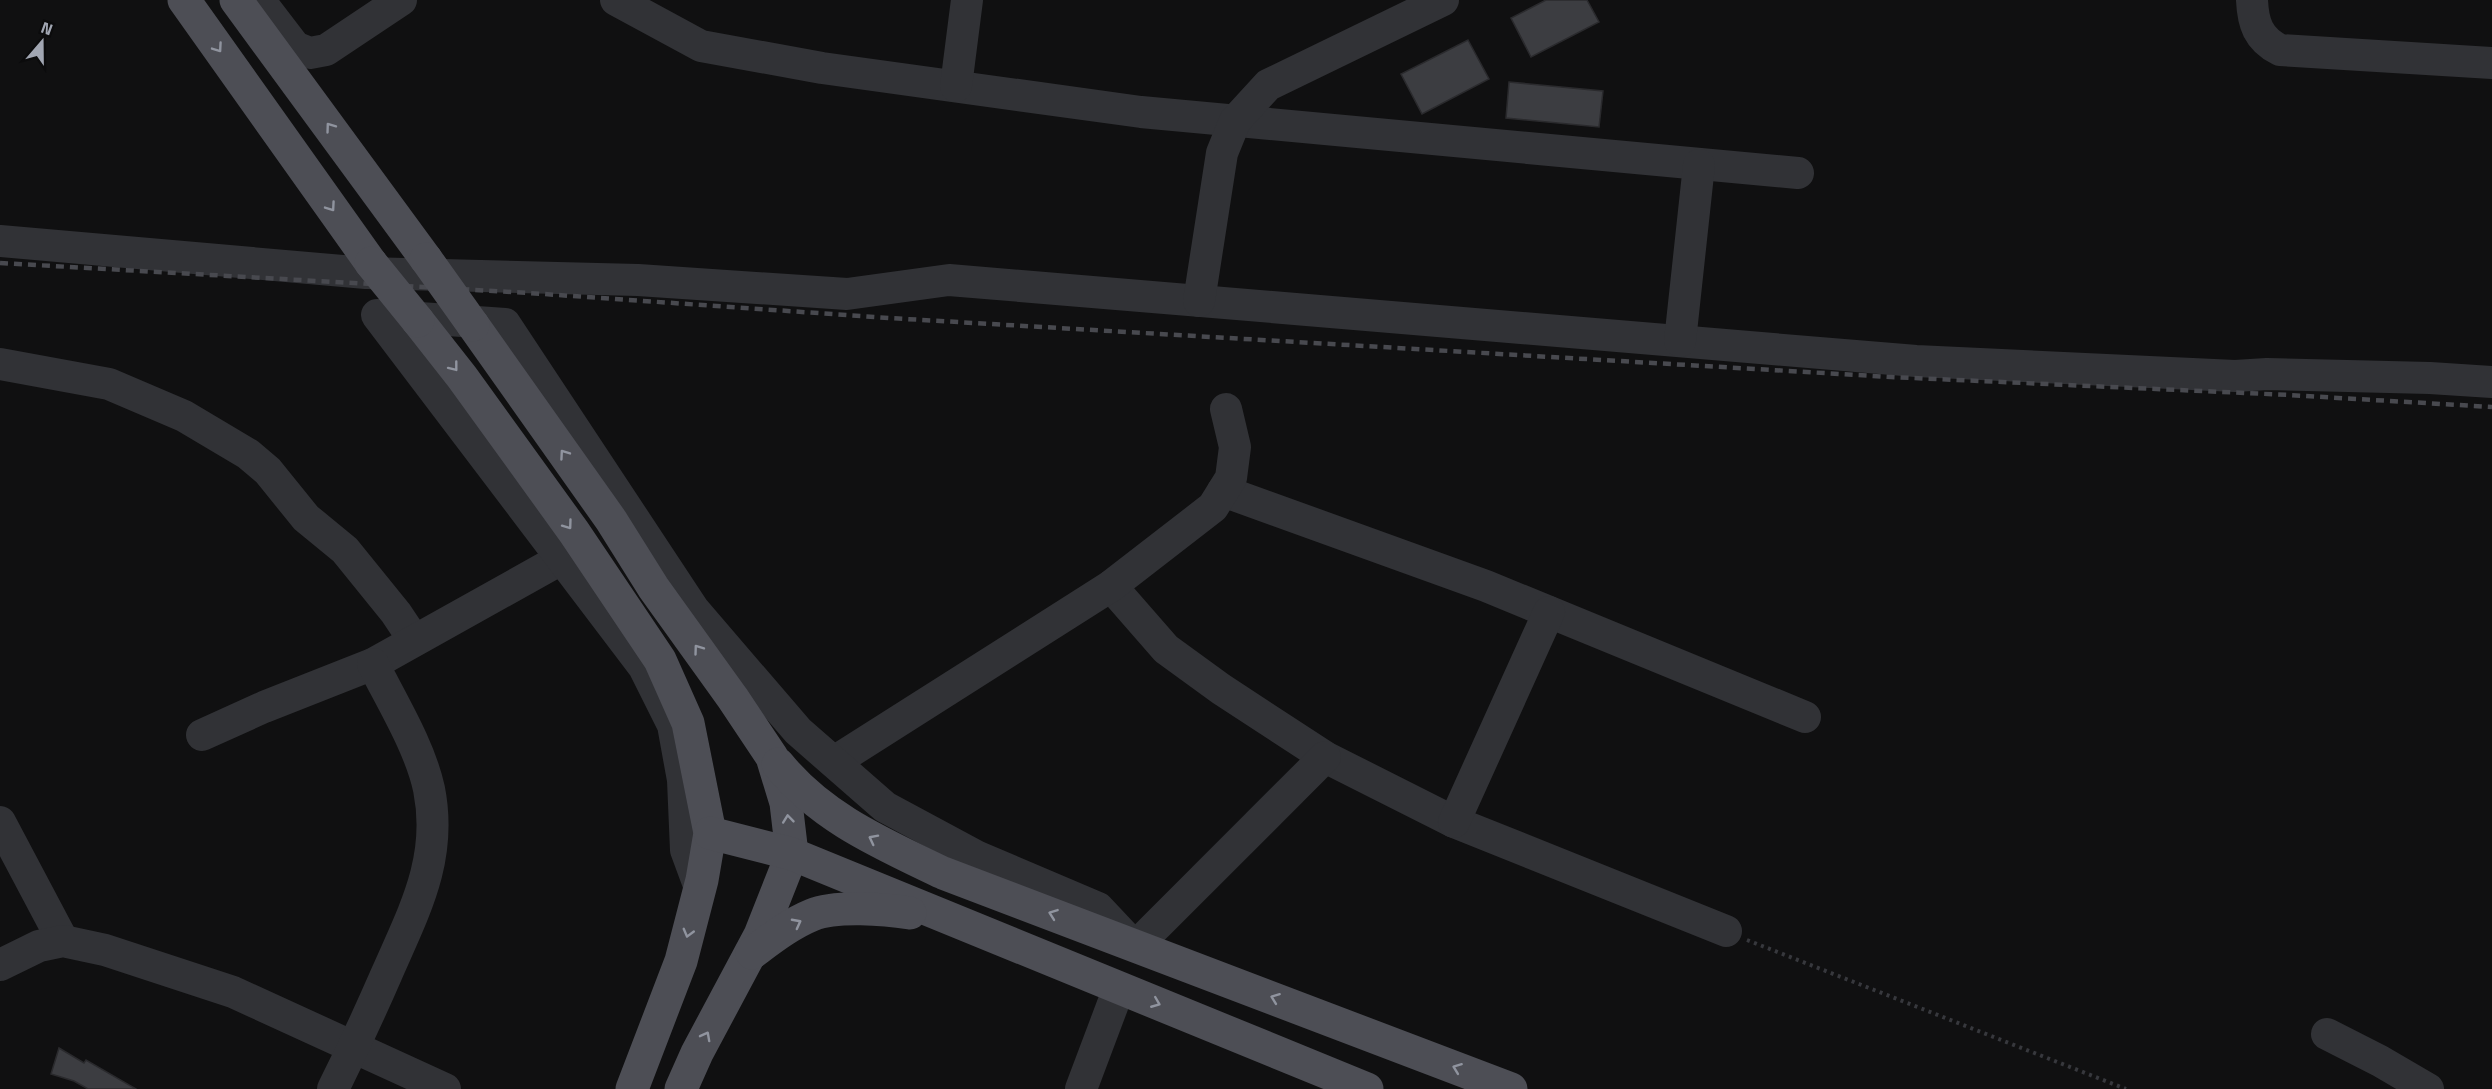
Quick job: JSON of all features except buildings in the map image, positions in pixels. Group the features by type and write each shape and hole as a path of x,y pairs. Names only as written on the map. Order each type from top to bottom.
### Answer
{"main road":[{"path":"184,0 371,263 462,377 574,532 660,660 688,723 710,833 700,888 681,961 632,1089"},
{"path":"236,0 473,325 611,520 653,587 772,757 818,806 867,836 943,873 1511,1089"},
{"path":"681,1089 697,1053 760,935 792,854 786,803 772,757"},
{"path":"710,833 792,854 1367,1089"},
{"path":"749,956 781,931 814,914 855,909 901,911 952,920"},
{"path":"1119,988 1133,944"}],"street":[{"path":"259,0 295,47 310,53 326,50 401,0"},
{"path":"616,0 701,46 822,68 1141,112 1798,173"},
{"path":"956,86 967,0"},
{"path":"1199,301 1222,153 1235,121 1268,86 1443,0"},
{"path":"2252,0 2255,27 2264,40 2280,50 2492,63"},
{"path":"1680,341 1699,165"},
{"path":"0,241 366,273 638,280 847,294 949,280 1916,361 2235,376 2267,374 2492,382"},
{"path":"700,888 686,850 683,780 674,725 644,667 376,315 505,324 694,610 798,731 885,807 978,857 1098,909 1133,944 1325,757"},
{"path":"0,364 109,384 184,416 248,454 268,471 306,518 345,550 396,613 414,640"},
{"path":"834,762 1111,586 1213,507 1231,478 1235,447 1226,409"},
{"path":"1223,491 1486,586 1805,717"},
{"path":"202,735 264,707 373,664 561,559"},
{"path":"1111,586 1166,649 1221,689 1325,757 1454,822 1726,931"},
{"path":"1454,822 1549,612"},
{"path":"333,1089 354,1048 421,896 431,855 433,834 430,800 423,766 373,664"},
{"path":"0,822 63,941"},
{"path":"0,965 39,946 63,941 105,950 233,992 445,1089"},
{"path":"1081,1089 1119,988"},
{"path":"2327,1034 2428,1089"}],"path":[{"path":"1726,931 2126,1089"}],"railway":[{"path":"0,263 529,293 889,318 1891,377 2289,395 2492,407"}]}
